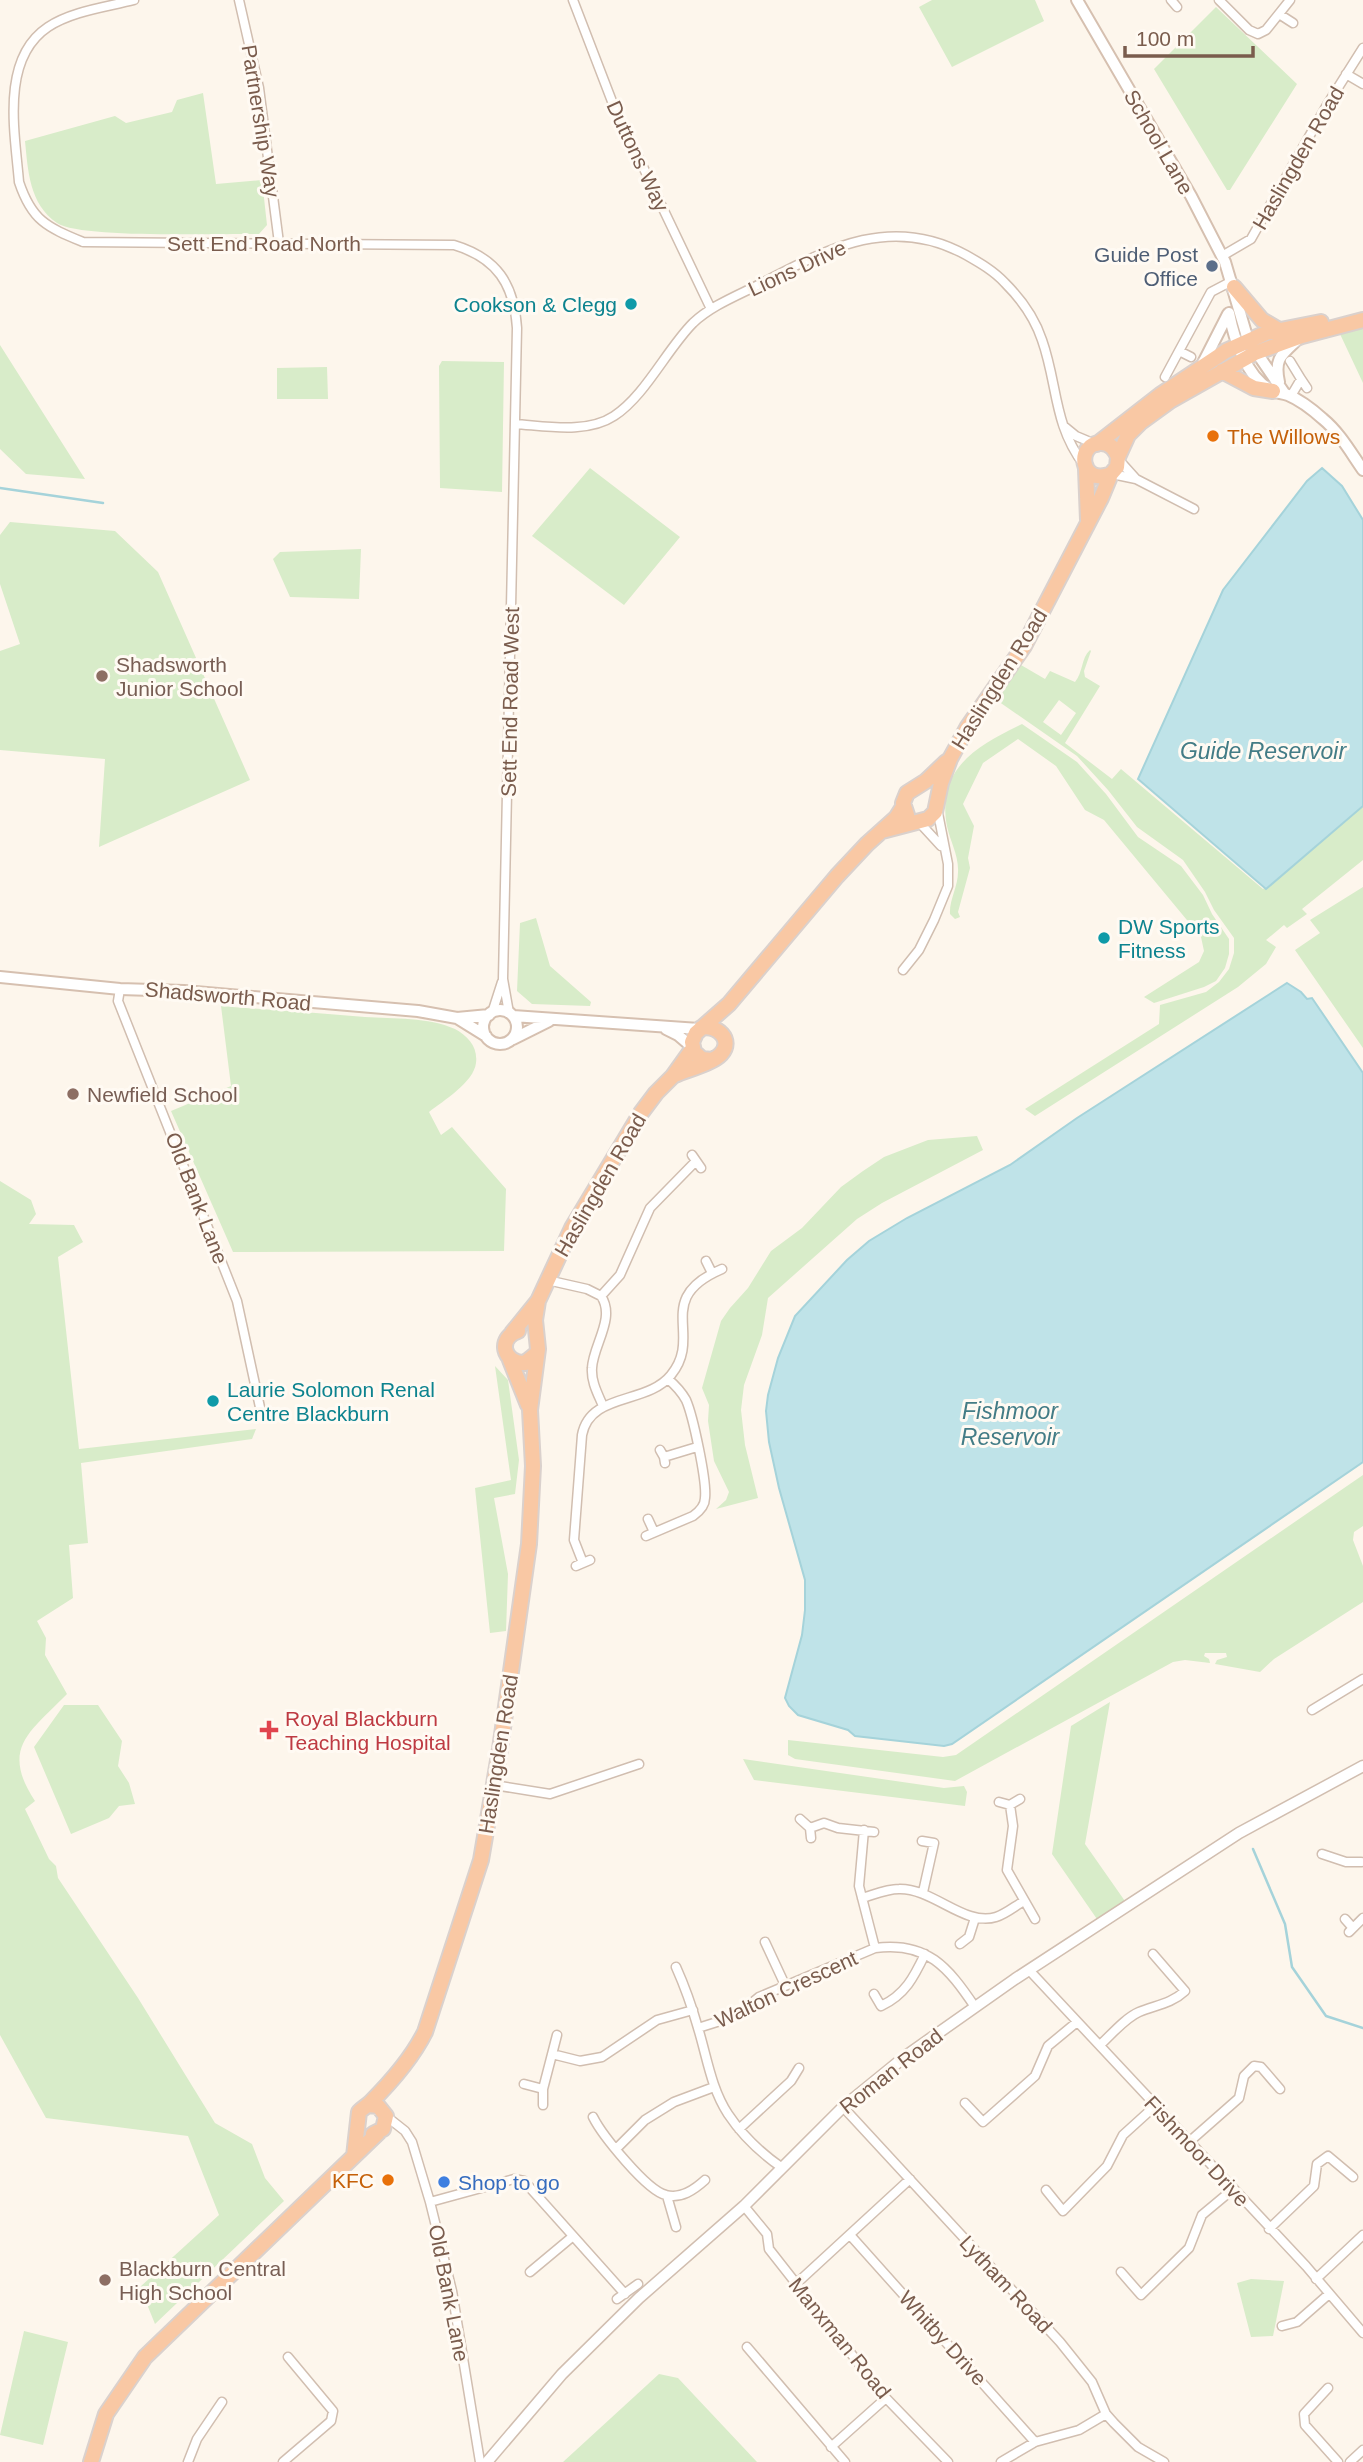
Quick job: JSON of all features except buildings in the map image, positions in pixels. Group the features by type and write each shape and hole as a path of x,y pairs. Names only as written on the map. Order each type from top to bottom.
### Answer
{"highway":[{"path":"1233,284 1262,320 1279,330"},
{"path":"1086,468 1097,477 1111,474 1117,467 1128,435 1141,422 1170,401 1222,371 1259,335 1363,313"},
{"path":"1088,524 1085,454 1196,362 1363,320"},
{"path":"1222,371 1254,387 1282,391"},
{"path":"1096,444 1110,446 1118,458"},
{"name":"Haslingden Road","path":"937,804 950,759 967,728 1019,654 1088,524 1111,474"},
{"name":"Haslingden Road","path":"917,787 950,759"},
{"path":"729,1004 723,1035 724,1050 712,1060 702,1059 693,1048 693,1037 729,1004 837,876 867,844 896,818 907,793 917,787 927,789 937,804 928,819 882,831"},
{"path":"903,807 908,816 917,821"},
{"path":"700,1029 716,1028 723,1035"},
{"name":"Haslingden Road","path":"369,2105 419,2044 429,2021 481,1860 529,1544 533,1466 530,1410 538,1301 572,1228 605,1170 641,1113 693,1048"},
{"name":"Haslingden Road","path":"673,1076 712,1060"},
{"name":"Haslingden Road","path":"512,1334 538,1301"},
{"path":"527,1332 536,1348 525,1363 510,1360 504,1349 507,1338 512,1334 527,1332"},
{"name":"Haslingden Road","path":"510,1360 530,1410"},
{"name":"Haslingden Road","path":"385,2114 392,2080"},
{"path":"91,2462 106,2414 145,2357 379,2132 385,2126 385,2114 378,2106 369,2105 359,2112 354,2156"},
{"path":"358,2125 369,2133 379,2132"}],"main road":[{"name":"School Lane","path":"1077,0 1191,196 1222,256 1233,284 1246,349"},
{"path":"1196,362 1229,313 1233,284"},
{"path":"1229,313 1256,375 1328,423 1363,470"},
{"path":"1282,391 1277,371 1278,361 1302,336"},
{"name":"Shadsworth Road","path":"0,977 120,989 184,991 418,1011 457,1018 503,1011 551,1020 700,1029"},
{"path":"486,1036 484,1025 490,1014"},
{"path":"511,1014 517,1030 512,1039"},
{"name":"Shadsworth Road","path":"457,1018 490,1041 499,1044 512,1039"},
{"path":"512,1039 551,1020"},
{"path":"664,1028 678,1035 693,1048"}],"street":[{"name":"Sett End Road North","path":"134,0 65,19 48,27 31,43 21,58 14,83 19,182 24,198 40,221 83,242 454,245 472,251 488,260 509,288 516,306 515,424"},
{"name":"Partnership Way","path":"239,0 259,89 279,243"},
{"name":"Duttons Way","path":"573,0 613,104 711,309"},
{"path":"1219,0 1254,33 1266,30 1290,0"},
{"path":"1279,14 1293,23"},
{"name":"Haslingden Road","path":"1222,256 1251,239 1363,48"},
{"path":"1346,74 1363,83"},
{"name":"Lions Drive","path":"515,424 565,427 592,424 613,417 629,404 693,324 711,309 821,253 850,242 876,237 907,236 933,240 981,263 1003,280 1026,310 1042,340 1062,425 1072,449 1086,468"},
{"path":"1165,377 1211,292 1233,284"},
{"path":"1179,351 1196,362"},
{"path":"1290,361 1307,388"},
{"path":"1282,391 1301,379"},
{"name":"Sett End Road West","path":"511,1014 503,979 515,424"},
{"path":"1062,425 1076,436 1096,444"},
{"path":"1118,458 1136,479"},
{"path":"1111,474 1136,479 1194,509"},
{"path":"903,970 919,950 946,894 948,870 937,804"},
{"path":"917,821 943,848"},
{"name":"Sett End Road West","path":"490,1014 503,979"},
{"name":"Old Bank Lane","path":"120,989 118,1001 237,1301 261,1412"},
{"path":"601,1296 620,1275 650,1208 696,1162"},
{"path":"706,1261 712,1273"},
{"path":"583,1563 573,1540 582,1436 588,1419 603,1406 648,1391 668,1379 683,1353 684,1303 695,1284 722,1269"},
{"path":"547,1280 587,1289 601,1296 607,1311 592,1366 595,1388 603,1406"},
{"path":"648,1519 650,1534 694,1516 704,1504 704,1482 687,1402 680,1390 668,1379"},
{"path":"663,1457 697,1447"},
{"path":"1312,1710 1363,1679"},
{"path":"494,1785 550,1794 639,1764"},
{"name":"Roman Road","path":"487,2462 572,2364 639,2298 744,2206 843,2107 907,2055 1029,1970 1238,1833 1363,1766"},
{"path":"1010,1805 1020,1798"},
{"path":"999,1802 1010,1805"},
{"path":"1010,1805 1013,1826 1007,1870 1035,1919"},
{"path":"800,1819 810,1828 811,1838"},
{"path":"810,1828 824,1823 838,1828 874,1832"},
{"path":"864,1830 859,1877 875,1948"},
{"path":"922,1841 934,1843 923,1892"},
{"path":"1322,1854 1346,1862 1362,1862"},
{"path":"862,1898 900,1888 923,1892 975,1918 993,1918 1024,1901"},
{"path":"960,1944 969,1937 975,1918"},
{"path":"1345,1919 1351,1930 1363,1918"},
{"path":"765,1942 785,1985"},
{"name":"Walton Crescent","path":"698,2028 736,2016 759,1997 875,1948 906,1947 925,1954 952,1973 975,2007"},
{"path":"874,1994 881,2006 892,2001 909,1984 925,1954"},
{"path":"1100,2045 1137,2013 1177,1999 1185,1991 1153,1954"},
{"path":"676,1967 693,2010 714,2087 727,2113 739,2129 781,2167"},
{"name":"Fishmoor Drive","path":"1029,1970 1363,2333"},
{"path":"552,2054 580,2061 601,2057 657,2020 693,2010"},
{"path":"965,2103 983,2122 1035,2077 1048,2046 1077,2022"},
{"path":"542,2105 543,2089 557,2035"},
{"path":"1189,2142 1239,2098 1244,2076 1254,2066 1261,2067 1280,2089"},
{"path":"739,2129 791,2081 800,2068"},
{"path":"524,2084 543,2089"},
{"path":"616,2149 645,2120 674,2102 714,2087"},
{"path":"1046,2190 1063,2211 1107,2166 1123,2135 1155,2106"},
{"name":"Lytham Road","path":"843,2107 1060,2342 1092,2382 1106,2414 1138,2447 1164,2462"},
{"name":"Old Bank Lane","path":"385,2114 403,2129 412,2142 430,2202 452,2291 480,2462"},
{"path":"593,2117 600,2131 654,2190 667,2196 679,2196 693,2190 705,2180"},
{"path":"379,2132 403,2129"},
{"path":"1269,2229 1314,2186 1317,2164 1328,2156 1353,2177"},
{"path":"430,2202 514,2179 524,2180 621,2297 638,2284"},
{"path":"797,2283 910,2179"},
{"path":"1121,2272 1141,2295 1189,2248 1202,2215 1232,2190"},
{"path":"667,2196 676,2227"},
{"name":"Manxman Road","path":"744,2206 767,2234 769,2249 886,2398 948,2462"},
{"name":"Whitby Drive","path":"850,2235 1035,2442"},
{"path":"1316,2279 1363,2235"},
{"path":"530,2272 572,2237"},
{"path":"1282,2326 1297,2322 1329,2294"},
{"path":"747,2347 845,2462"},
{"path":"284,2462 331,2421 333,2411 288,2357"},
{"path":"1328,2388 1304,2414 1305,2425 1338,2462"},
{"path":"831,2447 886,2398"},
{"path":"188,2462 197,2439 222,2402"},
{"path":"1001,2462 1035,2442 1079,2430 1106,2414"},
{"path":"1350,2462 1363,2450"}],"green space":[{"path":"932,0 1035,0 1044,21 952,67 919,7"},
{"path":"1216,7 1297,84 1230,190 1227,190 1154,69"},
{"path":"203,93 216,184 262,180 267,225 259,234 93,231 57,223 41,206 32,186 25,141 115,116 126,123 172,112 177,100"},
{"path":"1363,328 1363,383 1340,334"},
{"path":"0,345 85,479 26,474 0,449"},
{"path":"442,361 504,362 502,492 440,488 439,366"},
{"path":"327,367 328,399 277,399 277,368"},
{"path":"590,468 680,537 624,605 532,536"},
{"name":"Shadsworth Junior School","path":"10,522 115,531 158,572 250,780 99,847 105,759 0,750 0,651 20,644 0,584 0,535"},
{"path":"361,549 359,599 290,597 273,559 280,552"},
{"path":"1091,651 1084,671 1085,677 1100,686 1065,743 1112,779 1121,769 1263,889 1363,806 1363,860 1302,909 1307,914 1287,928 1284,925 1266,940 1276,947 1266,964 1238,987 1035,1116 1025,1109 1159,1024 1160,1005 1206,992 1219,982 1229,969 1234,953 1234,938 1183,860 1137,827 1077,756 995,699 1021,665 1045,679 1050,671 1075,682 1087,653","holes":["1059,700 1076,713 1061,735 1043,722"]},
{"path":"1022,724 1077,762 1106,794 1138,837 1181,866 1203,895 1229,939 1225,968 1216,981 1154,1003 1144,997 1199,962 1204,951 1201,937 1104,820 1085,810 1056,766 1018,739 983,763 963,804 974,826 968,858 970,868 958,912 960,917 955,919 950,914 958,866 947,826 945,806 948,789 954,774 976,750"},
{"path":"1363,887 1363,1048 1295,950 1320,933 1310,920"},
{"path":"536,918 550,966 591,1002 590,1006 532,1004 517,991 520,923"},
{"path":"221,1006 422,1020 445,1025 464,1035 475,1052 474,1070 457,1091 429,1112 441,1135 452,1127 506,1189 504,1251 233,1252 171,1111 231,1086"},
{"path":"977,1136 983,1150 857,1219 768,1298 762,1335 744,1385 741,1410 745,1445 758,1498 716,1509 726,1500 729,1492 714,1461 708,1421 709,1405 702,1388 721,1321 730,1308 748,1288 771,1251 802,1228 841,1187 863,1171 884,1157 928,1140"},
{"path":"0,1181 31,1200 36,1214 29,1224 74,1225 83,1242 58,1257 79,1449 256,1429 252,1439 81,1463 88,1543 69,1545 73,1598 37,1621 46,1638 45,1655 67,1694 31,1731 20,1754 20,1767 25,1783 35,1801 25,1809 49,1859 56,1866 58,1878 138,1998 215,2123 252,2144 265,2178 284,2201 155,2324 140,2287 219,2215 188,2136 46,2118 0,2035"},
{"path":"495,1366 508,1380 519,1460 515,1494 494,1498 508,1574 506,1631 490,1633 475,1488 511,1480"},
{"path":"1363,1475 1363,1526 1354,1532 1353,1540 1363,1566 1363,1602 1274,1659 1260,1672 1215,1664 1217,1660 1227,1657 1226,1653 1205,1653 1204,1656 1210,1663 1185,1660 1173,1662 955,1781 795,1759 788,1755 788,1740 943,1757 956,1755"},
{"path":"1110,1702 1085,1844 1127,1904 1099,1922 1052,1854 1071,1726"},
{"path":"64,1705 98,1705 122,1741 118,1766 129,1783 135,1804 119,1806 109,1818 71,1834 34,1747"},
{"path":"743,1759 944,1788 964,1786 967,1792 965,1806 754,1780"},
{"path":"1251,2279 1284,2281 1273,2336 1251,2337 1237,2283"},
{"path":"24,2331 68,2342 43,2445 0,2435"},
{"path":"659,2374 678,2378 757,2462 563,2462"}],"water":[{"name":"Guide Reservoir","path":"1322,468 1342,486 1363,520 1363,806 1266,889 1138,779 1223,590 1307,481"},
{"name":"Fishmoor Reservoir","path":"1287,983 1307,999 1312,998 1363,1073 1363,1462 952,1744 944,1746 855,1736 848,1730 798,1715 785,1698 802,1635 805,1580 779,1488 769,1442 766,1411 778,1358 795,1316 847,1260 869,1241 907,1218 1010,1165 1077,1118"}],"waterway":[{"path":"0,488 103,503"},
{"path":"1253,1849 1285,1924 1292,1967 1326,2016 1363,2028"}],"place":[{"name":"Guide Post Office","path":"1212,266"},
{"name":"Cookson & Clegg","path":"631,304"},
{"name":"The Willows","path":"1213,436"},
{"name":"Shadsworth Junior School","path":"102,676"},
{"name":"DW Sports Fitness","path":"1104,938"},
{"name":"Newfield School","path":"73,1094"},
{"name":"Laurie Solomon Renal Centre Blackburn","path":"213,1401"},
{"name":"Royal Blackburn Teaching Hospital","path":"269,1730"},
{"name":"KFC","path":"388,2180"},
{"name":"Shop to go","path":"444,2182"},
{"name":"Blackburn Central High School","path":"105,2280"}]}
